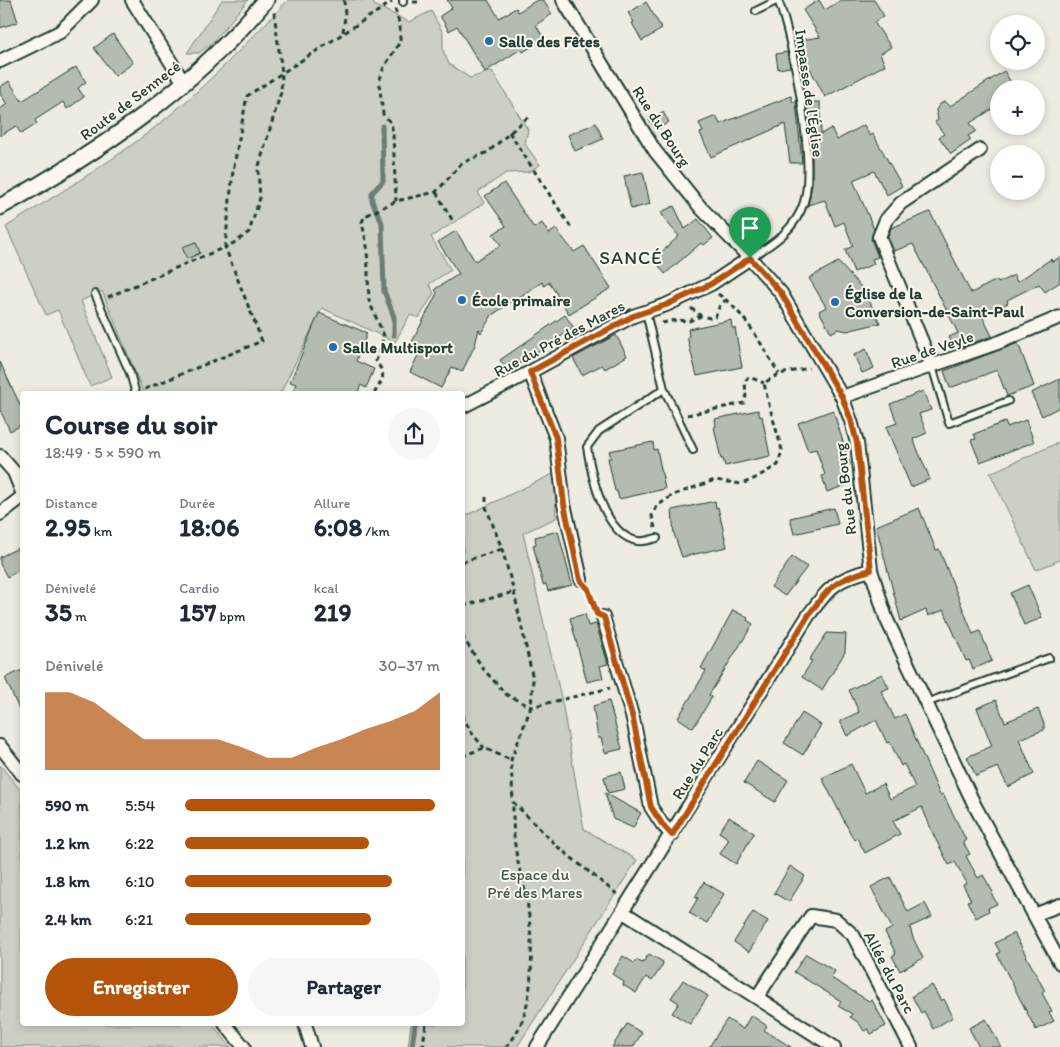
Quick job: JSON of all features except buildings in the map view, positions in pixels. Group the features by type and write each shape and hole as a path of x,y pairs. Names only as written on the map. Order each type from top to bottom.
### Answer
{"street":[{"path":"0,61 60,32 92,0"},
{"path":"132,0 184,83"},
{"name":"Rue du Bourg","path":"565,1 655,151 701,208 781,293 842,397 857,443 871,570 886,618 975,806 1060,963"},
{"name":"Route de Sennecé","path":"0,207 42,184 128,128 184,83 269,4"},
{"path":"932,366 879,237 886,220 901,203 980,150"},
{"name":"Rue du Pré des Mares","path":"465,404 530,372 633,316 666,305 711,284 750,258"},
{"name":"Rue de Veyle","path":"842,397 1000,342 1060,316"},
{"path":"530,372 556,438 564,504 580,580"},
{"path":"0,456 14,472 20,487"},
{"path":"0,514 20,499"},
{"name":"Rue du Parc","path":"538,1047 808,616 829,588 851,575 871,570"},
{"path":"604,617 633,719 651,807 672,835"},
{"path":"0,746 20,771"},
{"path":"1034,915 1060,905"},
{"path":"626,908 834,1047"},
{"name":"Allée du Parc","path":"757,997 811,916 836,920 853,934 911,1047"},
{"path":"228,1026 244,1047"},
{"path":"306,1026 312,1047"}],"lane":[{"name":"Impasse de l'Église","path":"750,258 778,241 796,219 804,201 807,171 804,127 786,21 778,0 756,11"},
{"path":"95,294 130,373 135,391"},
{"path":"646,312 664,389 693,450"},
{"path":"932,366 949,422 1008,401"},
{"path":"657,538 638,541 626,536 610,522 590,466 587,447 599,431 664,389"},
{"path":"926,703 1049,658"}],"path":[{"path":"343,32 344,0"},
{"path":"141,391 262,341 225,247 233,171 247,96 392,2 420,2 420,0"},
{"path":"392,2 400,26 400,42 384,66 379,82 383,114 391,123 393,134 396,200"},
{"path":"98,301 236,242 249,232 260,198 258,168 281,92 282,73 269,4"},
{"path":"376,391 384,377 384,372 376,360 384,336 369,301 367,246 362,222 365,216 396,200 436,192 462,163 488,152 528,117"},
{"path":"510,132 572,229"},
{"path":"436,192 454,222"},
{"path":"711,284 718,294 746,321 780,374"},
{"path":"649,325 677,320 690,321 701,316 715,317 720,305 726,300"},
{"path":"764,383 780,374 822,365"},
{"path":"677,417 744,403 746,396 745,381 749,377 764,383"},
{"path":"657,538 652,516 656,506 673,496 715,480 741,484 778,465 782,450 764,383"},
{"path":"486,498 486,507 502,549 514,592 533,679 531,707 511,760 514,802 512,827 528,907 531,958 530,992 524,1016 506,1047"},
{"path":"465,561 502,549"},
{"path":"580,580 588,589 597,614 604,617"},
{"path":"465,604 514,592"},
{"path":"465,641 484,670 508,695 531,707 624,685"},
{"path":"465,721 471,732 484,748 511,760"},
{"path":"465,755 484,748"},
{"path":"514,802 558,847 626,908"},
{"path":"423,1046 426,1026"}],"green space":[{"path":"222,0 248,0 214,41 199,53 187,53"},
{"path":"288,0 373,0 374,5 409,22 431,11 443,33 443,50 449,64 470,78 492,71 528,130 525,144 540,165 528,172 506,173 478,192 484,203 431,237 451,270 429,284 434,293 419,318 410,315 395,342 322,308 281,391 143,391 102,291 81,301 112,377 90,386 58,310 46,315 6,227 79,181 149,132 221,69"},
{"path":"1060,442 1060,560 1036,570 990,473"},
{"name":"Espace du Pré des Mares","path":"555,473 556,518 523,533 562,702 584,829 637,860 517,1047 408,1047 411,1026 465,1026 465,516"},
{"path":"0,765 20,790 20,1026 214,1026 231,1047 0,1047"}],"waterway":[{"path":"382,126 383,181 372,193 372,201 382,223 384,291 394,317 394,335"},
{"path":"412,1047 415,1026"}],"place":[{"name":"Salle des Fêtes","path":"489,41"},
{"name":"École primaire","path":"462,300"},
{"name":"Église de la Conversion-de-Saint-Paul","path":"835,302"},
{"name":"Salle Multisport","path":"333,347"}],"district":[{"name":"SANCÉ","path":"631,257"}],"route":[{"path":"750,258 781,293 842,397 851,420 857,443 871,570 851,575 829,588 808,616 672,835 651,807 633,719 604,617 597,614 588,589 580,580 564,504 561,464 556,438 530,372 633,316 666,305 711,284 750,258"}]}
